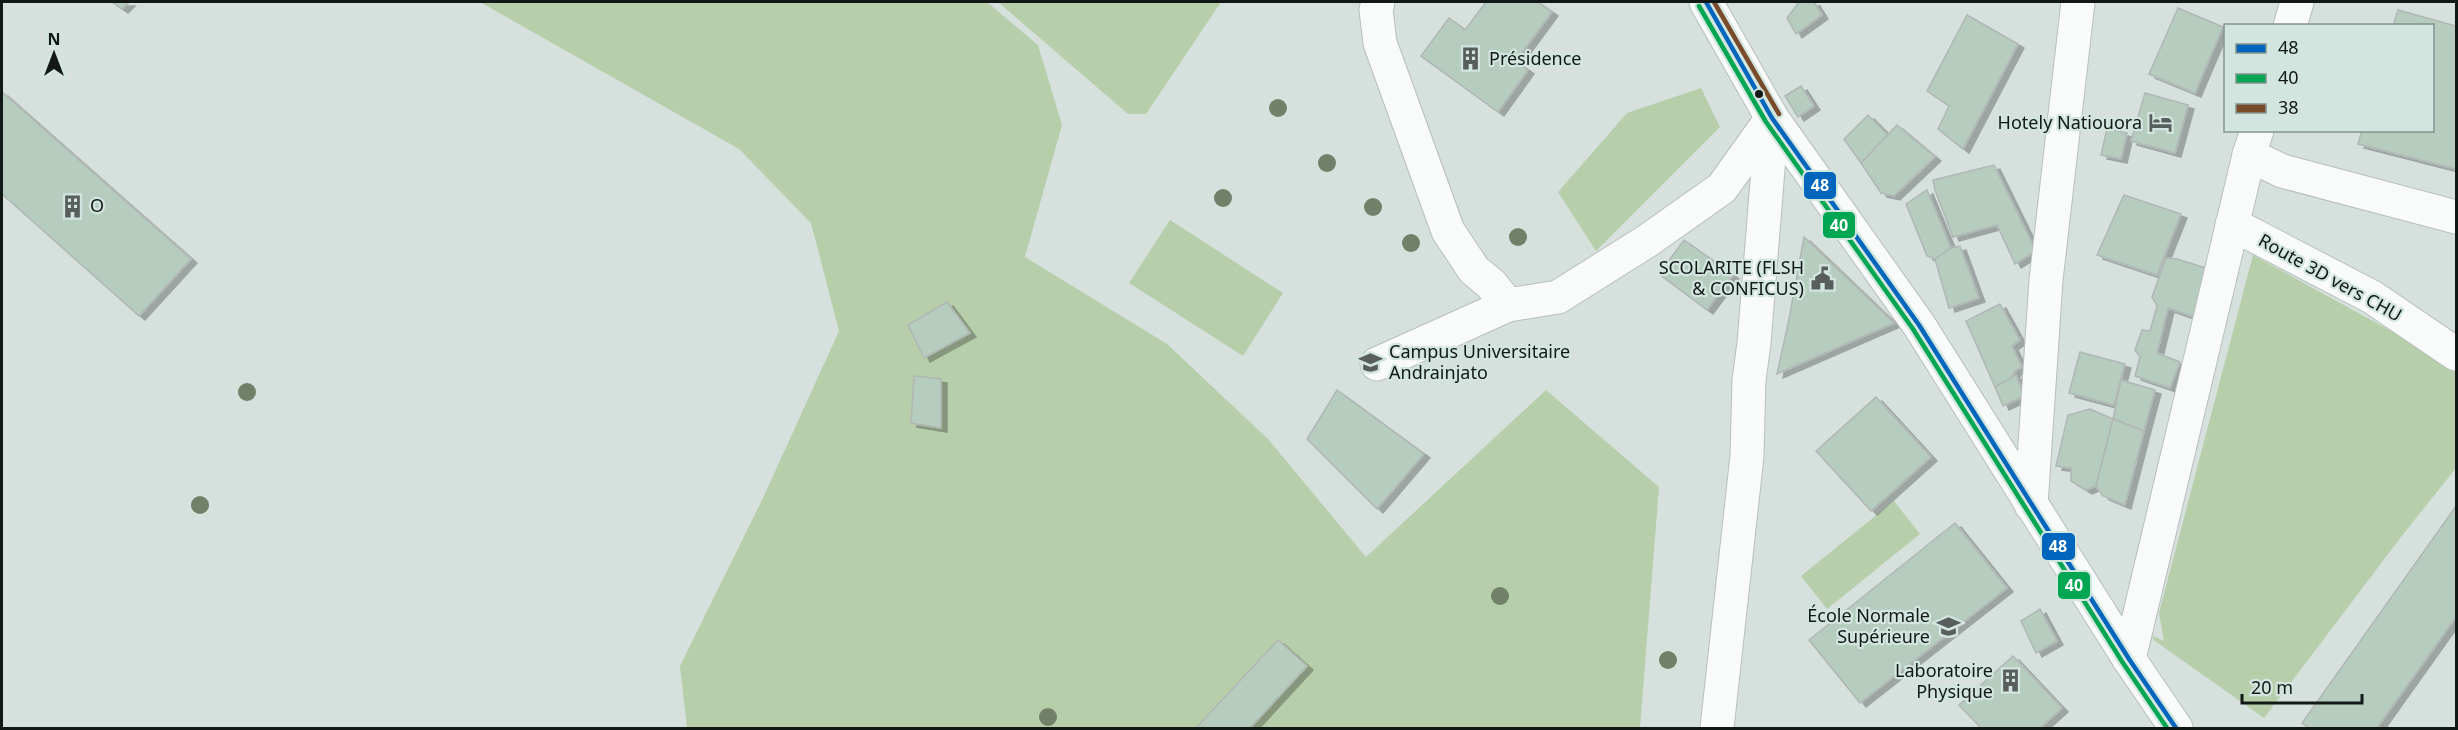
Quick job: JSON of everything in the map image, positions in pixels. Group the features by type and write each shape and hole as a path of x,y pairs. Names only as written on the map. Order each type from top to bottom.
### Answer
{"street":[{"path":"1378,2 1376,10 1380,43 1448,231 1474,270 1491,284 1508,305"},
{"path":"1706,2 1772,118 1919,325 2031,505 2176,729"},
{"path":"2031,505 2046,280 2078,2"},
{"path":"2291,24 2297,2"},
{"path":"1377,364 1508,305 1558,297 1647,241 1722,188 1772,118"},
{"path":"1717,729 1747,456 1749,380 1772,118"},
{"path":"2129,659 2253,143 2282,171 2457,217"},
{"name":"Route 3D vers CHU","path":"2232,224 2372,297 2457,354"}],"green space":[{"path":"480,2 987,2 1038,45 1062,125 1025,257 1167,344 1268,439 1366,557 1546,390 1659,487 1640,728 687,728 680,666 763,498 839,331 811,223 739,149"},
{"path":"998,2 1221,2 1146,114 1128,114"},
{"path":"1701,88 1720,127 1596,251 1558,192 1627,113"},
{"path":"1170,220 1283,293 1243,356 1129,283"},
{"path":"2253,255 2413,343 2456,372 2456,468 2264,718 2155,641 2151,635 2164,641 2159,613"},
{"path":"1894,501 1920,534 1827,609 1801,576"}],"building":[{"path":"112,2 129,2 122,9"},
{"name":"Présidence","path":"1486,2 1538,2 1552,12 1516,61 1528,70 1498,112 1421,56 1449,18 1465,30"},
{"path":"1799,2 1814,2 1822,15 1796,34 1787,18"},
{"path":"2178,8 2223,27 2195,93 2149,74"},
{"path":"2398,10 2456,26 2456,169 2358,144 2361,132 2434,132 2434,24 2394,24"},
{"path":"1967,15 2018,44 1963,149 1938,129 1949,106 1927,91"},
{"path":"1801,86 1814,106 1798,117 1785,96"},
{"name":"O","path":"2,92 191,259 139,316 2,194"},
{"name":"Hotely Natiouora","path":"2145,93 2188,105 2175,153 2131,141"},
{"path":"1868,115 1888,135 1861,163 1844,139"},
{"path":"1897,125 1935,157 1894,196 1881,193 1861,163"},
{"path":"2107,129 2127,133 2121,159 2101,155"},
{"path":"1994,165 2036,251 2015,264 1997,225 1953,237 1935,190 1933,180"},
{"path":"1927,190 1951,248 1935,259 1927,256 1906,204"},
{"path":"2124,195 2181,214 2157,275 2097,255"},
{"name":"SCOLARITE (FLSH & CONFICUS)","path":"1804,237 1894,323 1777,374 1789,319"},
{"path":"1684,240 1733,275 1707,310 1659,274"},
{"path":"1960,246 1979,298 1949,308 1935,259 1951,248"},
{"path":"2166,258 2206,268 2194,317 2168,308 2157,353 2180,362 2170,388 2135,376 2140,357 2135,350 2142,330 2150,331 2157,306 2152,297"},
{"path":"947,302 970,333 924,358 908,325"},
{"path":"2000,304 2020,340 2012,346 2022,367 2015,371 2012,378 1995,387 1966,321"},
{"path":"2080,352 2125,364 2114,405 2069,393"},
{"path":"2016,375 2024,396 2003,406 1995,387"},
{"path":"914,376 941,379 941,428 911,423"},
{"path":"2121,380 2155,390 2144,431 2113,419"},
{"path":"1337,390 1424,454 1377,509 1307,439"},
{"path":"1876,397 1931,457 1871,511 1816,451"},
{"path":"2090,409 2113,419 2096,486 2086,490 2071,481 2071,468 2056,466 2068,415"},
{"path":"2113,419 2144,431 2125,505 2103,496 2096,486"},
{"path":"2456,506 2456,617 2377,728 2309,728 2302,723"},
{"path":"1955,523 2007,588 1860,703 1809,640"},
{"path":"2040,609 2057,641 2036,653 2021,621"},
{"path":"1278,640 1307,666 1250,728 1196,728"},
{"name":"Laboratoire Physique","path":"2013,656 2062,708 2040,728 1981,728 1959,705"}],"transit line":[{"name":"48","path":"1706,2 1772,118 1919,325 2129,659 2176,728"},
{"name":"38","path":"1714,2 1779,114"},
{"name":"40","path":"1699,6 1766,122 1913,329 2123,663 2167,728"}],"place":[{"name":"Présidence","path":"1471,59"},
{"name":"Hotely Natiouora","path":"2160,123"},
{"name":"O","path":"72,206"},
{"name":"SCOLARITE (FLSH & CONFICUS)","path":"1822,278"},
{"name":"Campus Universitaire Andrainjato","path":"1371,362"},
{"name":"École Normale Supérieure","path":"1948,626"},
{"name":"Laboratoire Physique","path":"2011,681"}]}
